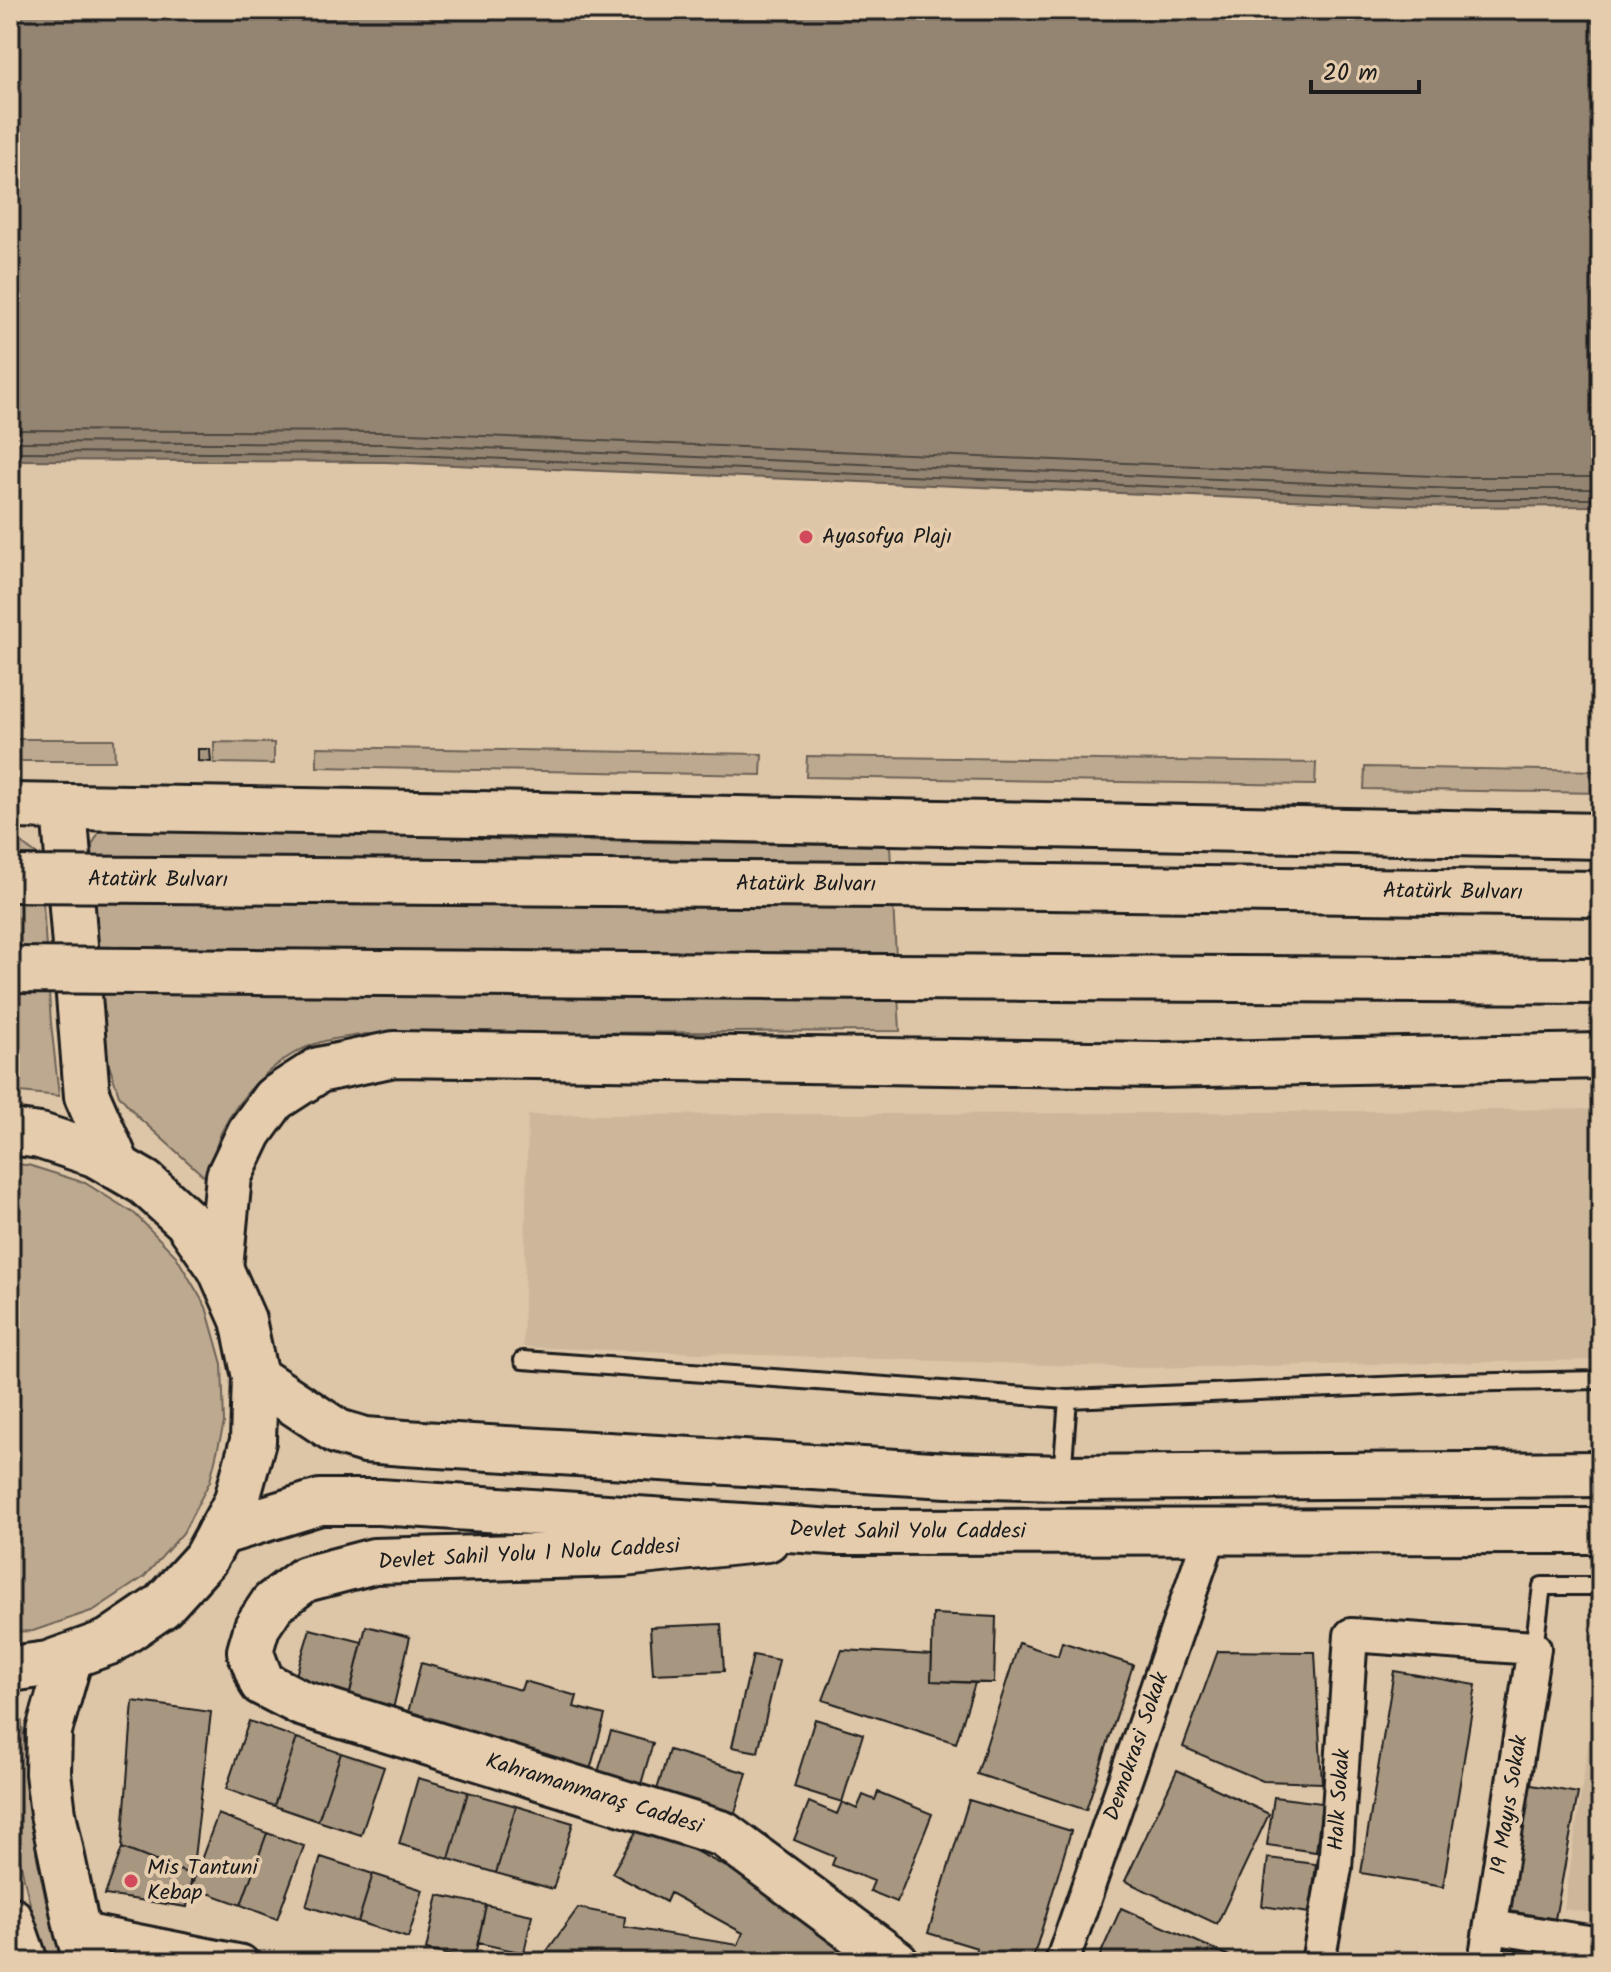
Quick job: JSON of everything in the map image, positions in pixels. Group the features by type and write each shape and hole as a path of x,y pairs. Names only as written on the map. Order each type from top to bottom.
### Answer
{"main road":[{"path":"10,806 1601,836"},
{"path":"64,807 87,1096 118,1167"},
{"name":"Atatürk Bulvarı","path":"10,879 1601,894"},
{"path":"10,970 1601,981"},
{"path":"220,1268 229,1176 250,1132 274,1099 319,1070 394,1054 1157,1065 1601,1056"},
{"path":"10,1132 40,1136 95,1154 145,1183 187,1221 220,1268 243,1320 255,1377 253,1441 236,1503 205,1559 162,1606 109,1642 48,1664 10,1669"},
{"path":"255,1377 338,1432 365,1440 948,1475 1062,1478 1601,1474"},
{"name":"Devlet Sahil Yolu Caddesi","path":"219,1533 320,1502 385,1502 834,1532 1601,1531"},
{"name":"Devlet Sahil Yolu 1 Nolu Caddesi","path":"262,1683 250,1651 257,1627 273,1603 305,1579 361,1564 374,1561 623,1554 834,1532"},
{"path":"70,1657 49,1731 48,1773 53,1814 82,1946"},
{"name":"Kahramanmaraş Caddesi","path":"262,1683 301,1703 723,1834 896,1962"}],"street":[{"name":"Demokrasi Sokak","path":"1062,1962 1211,1532"},
{"name":"Halk Sokak","path":"1318,1962 1335,1868 1351,1635 1534,1648"},
{"name":"19 Mayıs Sokak","path":"1485,1962 1534,1648"},
{"path":"1491,1927 1601,1944"},
{"path":"82,1946 242,1962"}],"lane":[{"path":"523,1360 1068,1399 1601,1380"},
{"path":"1062,1478 1068,1399"},
{"path":"1534,1648 1542,1586 1601,1586"}],"shaded area":[{"path":"10,739 114,739 115,761 10,761"},
{"path":"214,742 274,743 274,764 214,763"},
{"path":"317,747 762,754 761,775 317,767"},
{"path":"807,756 1316,763 1315,785 806,777"},
{"path":"1365,767 1601,771 1601,793 1364,789"},
{"path":"116,827 517,840 890,846 900,1031 365,1034 326,1041 290,1056 249,1090 221,1133 210,1176 206,1178 138,1117 119,1095 109,1065 103,1026 92,845 99,832"},
{"path":"10,835 40,857 59,1096 10,1091"},
{"path":"1601,1109 1601,1360 1142,1368 523,1347 528,1115"},
{"path":"10,1164 28,1165 85,1183 135,1214 176,1256 206,1307 222,1364 224,1423 210,1481 183,1533 144,1577 94,1610 33,1631 10,1632"},
{"path":"1601,1657 1601,1914 1564,1909"},
{"path":"20,1707 37,1857 64,1962 48,1962 29,1900 16,1837 9,1783 10,1708"}],"water":[{"path":"10,10 1601,10 1601,506 1456,507 385,462 10,460"}],"building":[{"path":"198,749 210,749 211,762 198,761"},
{"path":"933,1614 996,1617 994,1683 931,1681"},
{"path":"721,1624 724,1671 653,1674 650,1627"},
{"path":"366,1626 410,1637 393,1709 349,1697"},
{"path":"310,1629 362,1642 349,1697 293,1685"},
{"path":"1062,1642 1133,1665 1086,1810 977,1774 1019,1643 1058,1656"},
{"path":"842,1650 932,1655 931,1681 975,1683 956,1743 823,1700"},
{"path":"1218,1651 1315,1652 1322,1783 1263,1781 1183,1747"},
{"path":"753,1655 779,1660 758,1752 732,1747"},
{"path":"421,1663 521,1690 524,1681 577,1696 574,1707 605,1715 590,1770 406,1720"},
{"path":"1394,1671 1476,1685 1443,1887 1361,1873"},
{"path":"133,1701 211,1712 192,1875 122,1848"},
{"path":"815,1719 863,1734 842,1802 794,1787"},
{"path":"249,1721 297,1738 274,1806 226,1789"},
{"path":"611,1731 653,1743 639,1791 596,1778"},
{"path":"297,1738 341,1753 318,1821 274,1806"},
{"path":"669,1750 747,1773 734,1816 656,1793"},
{"path":"341,1753 384,1767 361,1835 318,1821"},
{"path":"1177,1770 1269,1814 1217,1924 1125,1881"},
{"path":"418,1778 468,1792 449,1859 399,1844"},
{"path":"1520,1783 1578,1793 1555,1919 1497,1909"},
{"path":"468,1792 516,1806 496,1873 449,1859"},
{"path":"878,1792 932,1814 897,1902 870,1891 874,1881 832,1865 835,1857 794,1840 809,1802 837,1814 842,1802 857,1809 863,1795 875,1800"},
{"path":"1274,1797 1322,1803 1316,1852 1267,1845"},
{"path":"969,1800 1071,1831 1032,1962 973,1962 977,1948 928,1933"},
{"path":"516,1806 573,1823 553,1889 496,1873"},
{"path":"218,1814 267,1833 241,1905 191,1887"},
{"path":"641,1823 750,1879 859,1962 539,1962 578,1908 625,1917 624,1927 738,1945 743,1933 670,1893 666,1902 612,1873"},
{"path":"267,1833 304,1846 277,1919 241,1905"},
{"path":"122,1848 192,1875 187,1907 105,1895"},
{"path":"321,1857 373,1874 358,1922 306,1906"},
{"path":"1268,1858 1316,1864 1310,1913 1262,1906"},
{"path":"373,1874 423,1890 408,1938 358,1922"},
{"path":"438,1895 486,1905 474,1960 426,1950"},
{"path":"486,1905 532,1915 524,1953 478,1943"},
{"path":"1121,1908 1232,1957 1230,1962 1097,1962"},
{"path":"1496,1947 1551,1957 1550,1962 1494,1962"}],"place":[{"name":"Ayasofya Plajı","path":"806,537"},
{"name":"Mis Tantuni Kebap","path":"131,1881"}]}
